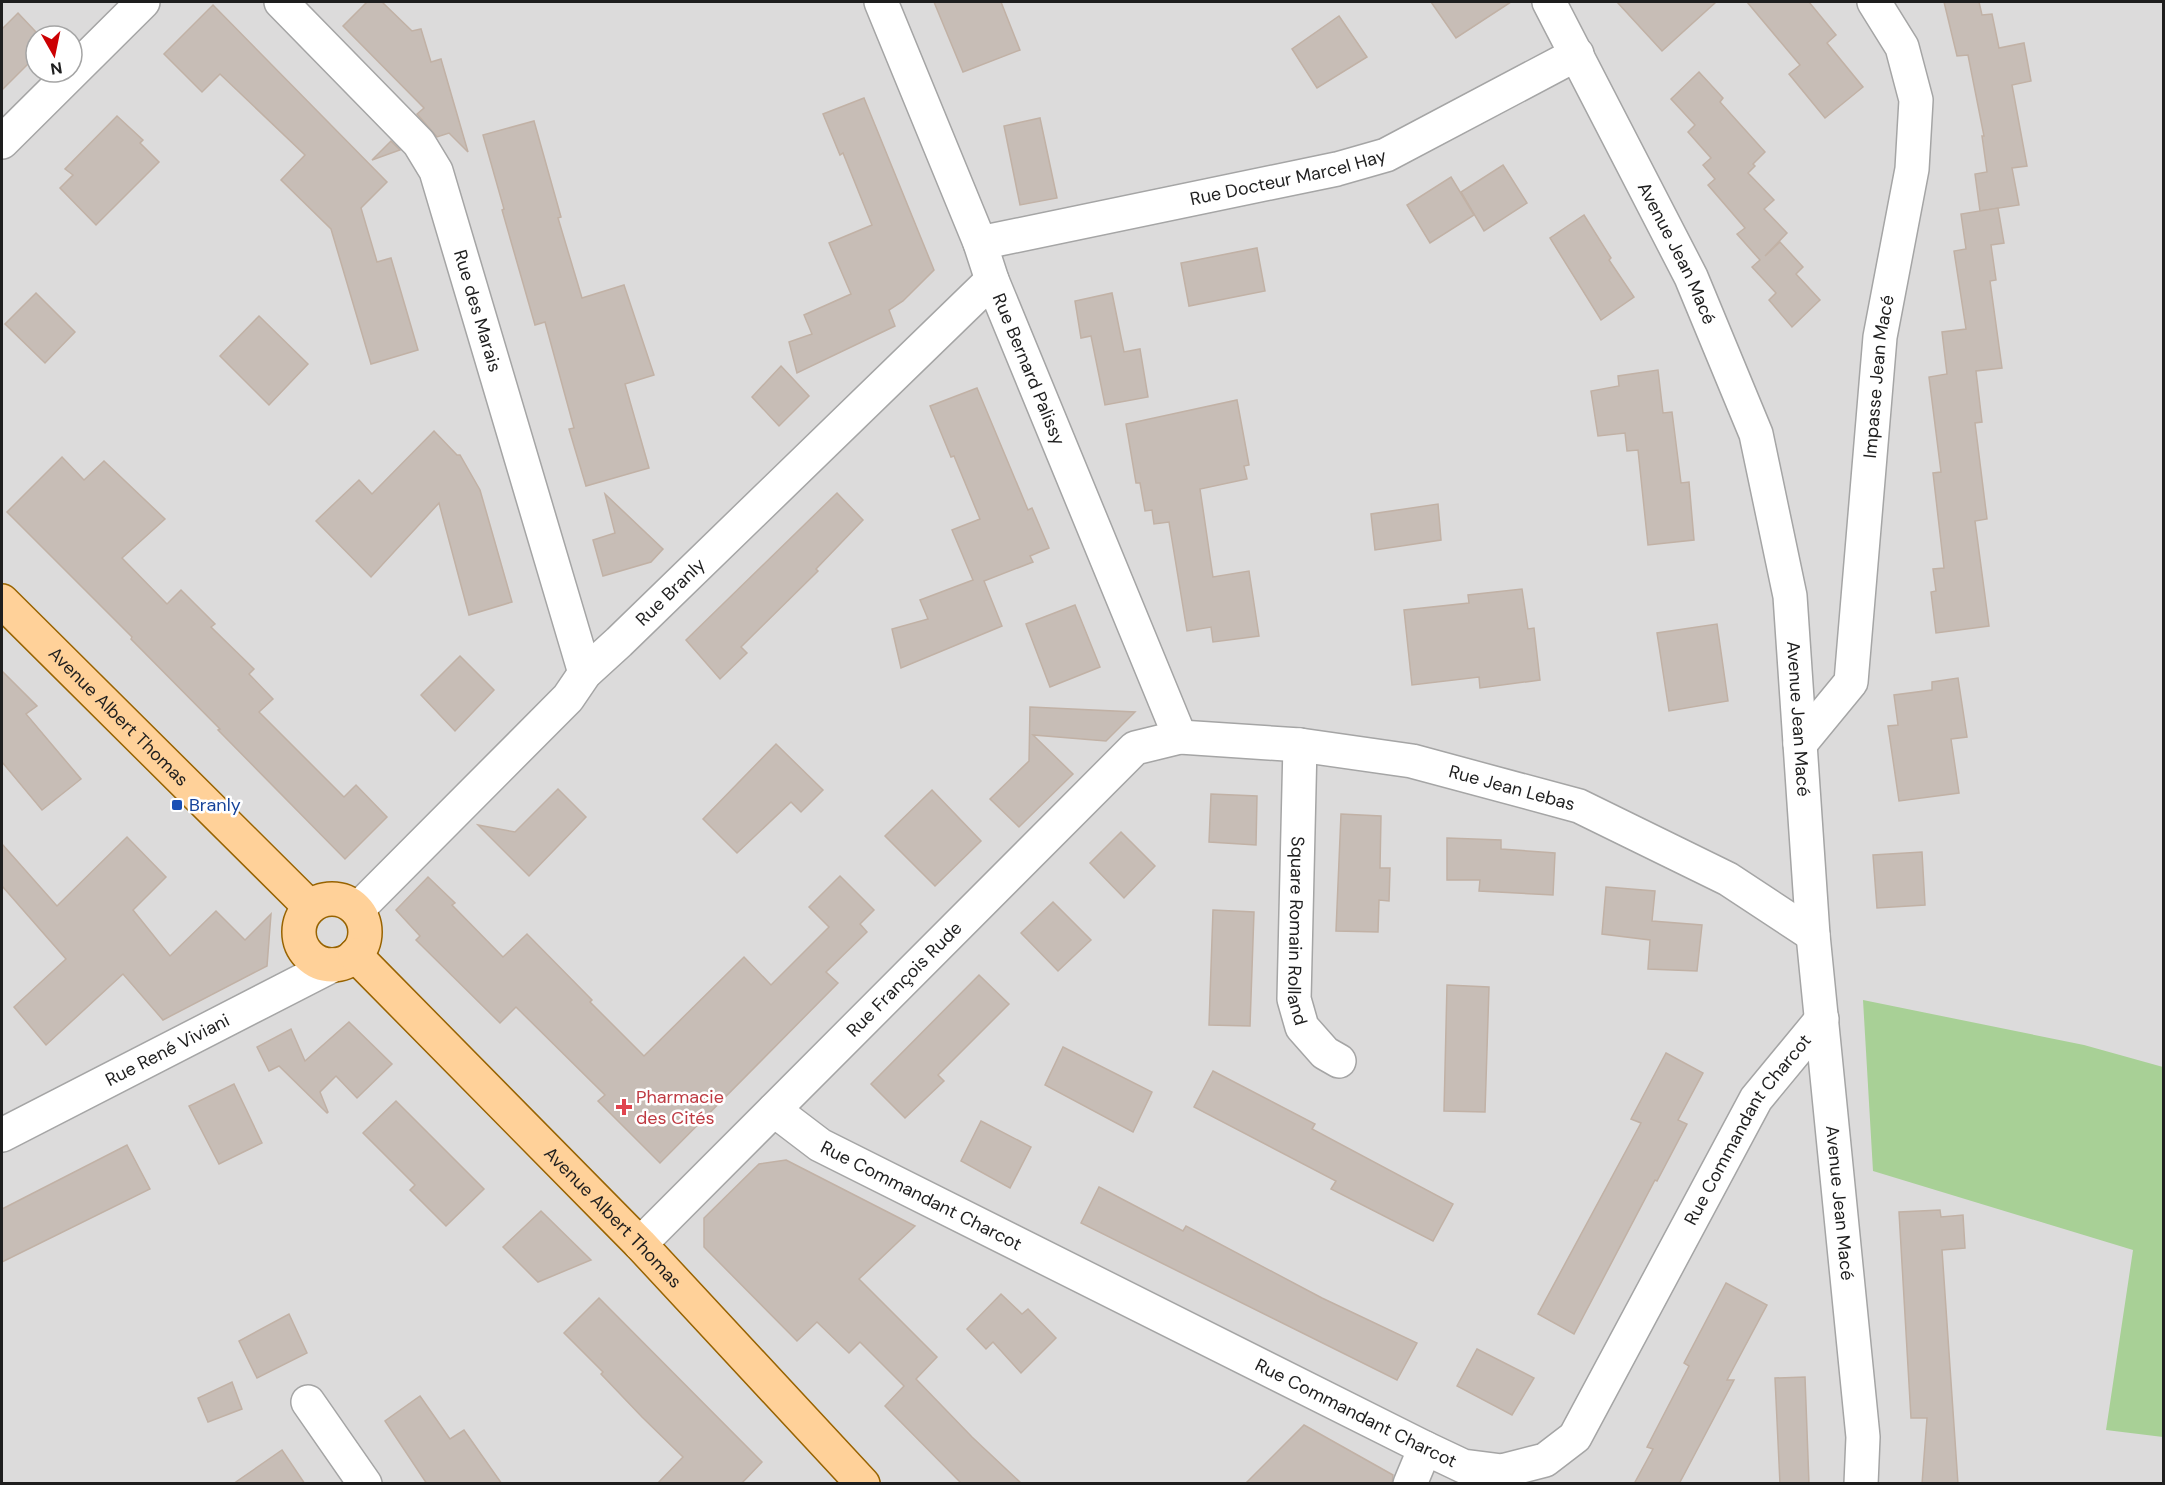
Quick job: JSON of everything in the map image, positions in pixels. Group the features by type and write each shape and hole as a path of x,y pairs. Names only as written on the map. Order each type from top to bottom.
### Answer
{"main road":[{"name":"Avenue Albert Thomas","path":"2,601 310,907 303,914 300,924 301,944 306,953 314,960 344,960 640,1244 850,1480"},
{"path":"310,907 319,902 339,900 357,910 365,928 361,948 344,960"}],"street":[{"path":"2,142 143,2"},
{"name":"Rue des Marais","path":"281,2 418,143 436,171 585,673"},
{"name":"Rue Bernard Palissy","path":"881,2 980,243 992,280 1180,737"},
{"name":"Avenue Jean Macé","path":"1549,2 1691,277 1756,434 1790,596 1814,935 1863,1437 1861,1484"},
{"name":"Impasse Jean Macé","path":"1800,744 1851,682 1880,337 1912,169 1916,100 1902,47 1874,2"},
{"name":"Rue Docteur Marcel Hay","path":"980,243 1337,169 1386,155 1577,54"},
{"name":"Rue Branly","path":"357,910 568,698 585,673 992,280"},
{"name":"Rue Jean Lebas","path":"1180,737 1300,746 1412,761 1578,806 1728,879 1814,935"},
{"name":"Rue François Rude","path":"640,1244 1135,748 1180,737"},
{"name":"Square Romain Rolland","path":"1300,746 1294,999 1302,1027 1325,1053 1339,1061"},
{"name":"Rue René Viviani","path":"2,1135 344,960"},
{"name":"Rue Commandant Charcot","path":"774,1110 820,1145 1425,1448 1463,1466 1502,1471 1545,1460 1575,1437 1756,1099 1822,1019"},
{"path":"308,1402 365,1484"},
{"path":"1410,1484 1425,1448"}],"shaded area":[{"path":"2,2 2163,2 2163,1483 2,1483"}],"green space":[{"path":"1863,1000 2084,1045 2163,1067 2163,1437 2106,1430 2133,1250 1873,1171"}],"building":[{"path":"367,2 382,2 412,31 421,29 431,62 441,59 468,152 449,133 437,137 417,114 424,108 343,26"},
{"path":"934,2 1001,2 1020,50 963,72"},
{"path":"1431,2 1511,2 1456,38"},
{"path":"1617,2 1716,2 1662,51"},
{"path":"1747,2 1809,2 1836,35 1827,43 1863,87 1825,118 1789,74 1800,65"},
{"path":"1944,2 1979,2 1982,15 1992,14 1999,48 2024,43 2031,81 2012,85 2027,166 2012,168 2019,205 1980,211 1975,174 1987,172 1982,136 1984,136 1968,55 1957,56"},
{"path":"213,5 387,182 361,208 377,262 391,258 418,350 371,364 331,229 281,180 305,155 220,74 202,92 164,54"},
{"path":"18,13 28,24 24,24 24,68 2,90 2,29"},
{"path":"1339,16 1367,57 1317,88 1292,49"},
{"path":"1699,72 1723,98 1720,102 1765,152 1748,173 1774,200 1764,209 1787,233 1765,256 1780,242 1803,267 1796,274 1820,300 1792,327 1769,300 1776,293 1752,267 1760,260 1737,234 1745,228 1708,185 1715,179 1703,165 1711,158 1688,132 1695,125 1671,99"},
{"path":"864,98 934,270 903,301 889,310 895,326 797,373 789,342 812,334 804,315 851,294 829,243 872,225 843,153 840,155 823,114"},
{"path":"117,116 143,140 140,143 159,162 96,225 60,188 73,175 65,169"},
{"path":"1040,118 1057,198 1020,205 1004,126"},
{"path":"534,121 561,217 558,218 582,298 624,285 654,375 625,384 649,468 586,486 569,429 574,428 545,322 535,325 483,135"},
{"path":"391,141 400,150 372,160"},
{"path":"1503,165 1527,203 1484,231 1461,192"},
{"path":"1451,177 1474,215 1430,243 1407,205"},
{"path":"1998,208 2004,243 1991,245 1996,280 1990,281 2002,368 1976,371 1982,422 1975,423 1987,519 1975,521 1989,626 1936,633 1931,592 1936,591 1933,569 1944,568 1933,473 1941,472 1929,377 1947,374 1942,332 1966,329 1954,251 1966,249 1961,214"},
{"path":"1584,215 1611,258 1609,260 1634,297 1601,320 1550,238"},
{"path":"1257,248 1265,291 1189,306 1181,263"},
{"path":"36,293 75,332 45,363 5,324"},
{"path":"1112,293 1124,352 1140,349 1148,397 1105,405 1091,336 1081,338 1075,301"},
{"path":"259,316 308,364 269,405 220,356"},
{"path":"781,366 809,396 779,426 752,397"},
{"path":"1658,370 1663,413 1672,412 1681,483 1689,482 1694,540 1648,545 1638,450 1627,451 1625,433 1598,436 1591,391 1619,386 1618,376"},
{"path":"977,388 1028,510 1032,508 1049,548 1030,556 1033,562 984,581 1002,626 901,668 892,629 928,619 920,600 973,580 952,530 980,519 930,406"},
{"path":"1237,400 1249,465 1244,466 1247,479 1200,489 1213,577 1249,571 1259,636 1213,642 1211,627 1187,631 1169,522 1154,524 1152,510 1145,511 1140,483 1136,483 1126,424"},
{"path":"434,431 457,455 460,455 480,490 512,602 469,615 439,503 371,577 316,521 359,480 372,494"},
{"path":"62,457 84,480 104,461 165,519 122,558 167,604 181,590 215,624 211,627 254,669 249,674 273,699 259,712 344,797 356,785 387,817 345,859 218,730 220,729 131,639 132,637 7,512"},
{"path":"837,493 863,520 816,569 818,571 741,647 747,653 720,679 686,640"},
{"path":"605,494 663,549 651,562 603,576 593,540 615,533"},
{"path":"1438,504 1441,540 1375,550 1371,514"},
{"path":"1522,589 1528,629 1534,628 1540,680 1480,688 1479,677 1412,685 1404,610 1469,603 1468,595"},
{"path":"1075,605 1100,667 1050,687 1026,624"},
{"path":"1717,624 1728,701 1669,711 1657,633"},
{"path":"460,656 494,690 455,731 421,695"},
{"path":"2,671 37,706 26,714 81,779 42,810 2,762"},
{"path":"1958,678 1967,737 1951,739 1959,793 1899,801 1888,726 1898,725 1894,695 1932,690 1932,682"},
{"path":"1030,707 1135,712 1106,741 1033,735 1073,774 1019,827 990,799 1029,761"},
{"path":"776,744 823,790 801,812 791,802 737,853 703,819"},
{"path":"558,789 586,817 529,876 478,825 515,832"},
{"path":"932,790 981,841 935,886 885,836"},
{"path":"1211,794 1257,796 1256,845 1209,842"},
{"path":"1341,814 1381,816 1380,868 1390,868 1389,901 1379,900 1378,932 1336,931"},
{"path":"1121,832 1155,866 1124,898 1090,863"},
{"path":"127,837 166,877 133,910 170,956 216,911 245,940 271,914 267,966 163,1020 123,974 46,1045 14,1007 66,959 2,886 2,844 57,906"},
{"path":"1447,838 1501,840 1501,849 1555,853 1553,895 1479,891 1480,880 1447,880"},
{"path":"1922,852 1925,905 1877,908 1873,855"},
{"path":"840,876 874,910 860,924 867,932 826,972 838,983 660,1163 598,1101 605,1095 516,1007 500,1023 416,940 420,936 396,910 428,877 455,903 452,905 503,957 527,934 644,1056 744,957 771,985 829,927 809,907"},
{"path":"1606,887 1655,891 1652,921 1702,925 1697,971 1648,969 1650,940 1602,934"},
{"path":"1053,902 1091,940 1058,971 1021,933"},
{"path":"1213,910 1254,912 1250,1026 1209,1025"},
{"path":"979,975 1009,1004 938,1075 944,1081 905,1118 871,1084"},
{"path":"1447,985 1489,987 1485,1112 1444,1111"},
{"path":"349,1022 392,1064 357,1098 336,1076 320,1092 327,1113 279,1066 269,1071 257,1047 291,1029 305,1061"},
{"path":"1063,1047 1152,1092 1133,1132 1045,1085"},
{"path":"1666,1053 1703,1073 1678,1120 1687,1124 1574,1334 1538,1314 1641,1123 1631,1119"},
{"path":"1213,1071 1315,1124 1312,1129 1453,1204 1433,1241 1331,1189 1336,1181 1194,1107"},
{"path":"234,1084 262,1143 219,1164 189,1106"},
{"path":"396,1101 484,1189 446,1226 410,1190 415,1185 363,1133"},
{"path":"981,1121 1031,1147 1010,1188 961,1161"},
{"path":"127,1145 150,1189 2,1262 2,1209"},
{"path":"786,1160 915,1226 859,1279 937,1357 916,1379 1022,1484 962,1484 885,1406 904,1386 860,1342 849,1353 817,1322 797,1341 704,1247 704,1218 759,1164"},
{"path":"1099,1187 1183,1231 1186,1226 1322,1298 1417,1343 1397,1380 1081,1223"},
{"path":"1940,1210 1941,1217 1963,1215 1965,1248 1942,1250 1958,1484 1922,1484 1927,1418 1911,1418 1899,1212"},
{"path":"541,1211 591,1260 538,1282 503,1247"},
{"path":"1726,1283 1767,1305 1727,1380 1734,1380 1679,1484 1634,1484 1653,1449 1647,1447 1689,1366 1684,1363"},
{"path":"1001,1294 1022,1314 1028,1309 1056,1338 1021,1373 993,1342 986,1349 967,1329"},
{"path":"599,1298 762,1462 741,1484 657,1484 683,1457 642,1417 601,1374 603,1372 564,1333"},
{"path":"289,1314 307,1353 257,1378 239,1341"},
{"path":"1477,1349 1534,1378 1512,1415 1457,1386"},
{"path":"1805,1377 1809,1484 1780,1484 1775,1378"},
{"path":"232,1382 242,1409 208,1422 198,1398"},
{"path":"420,1396 450,1439 464,1430 502,1484 427,1484 385,1421"},
{"path":"1304,1425 1393,1475 1392,1484 1245,1484"},
{"path":"282,1450 305,1484 233,1484"}],"place":[{"name":"Branly","path":"177,805"},
{"name":"Pharmacie des Cités","path":"624,1107"}]}
